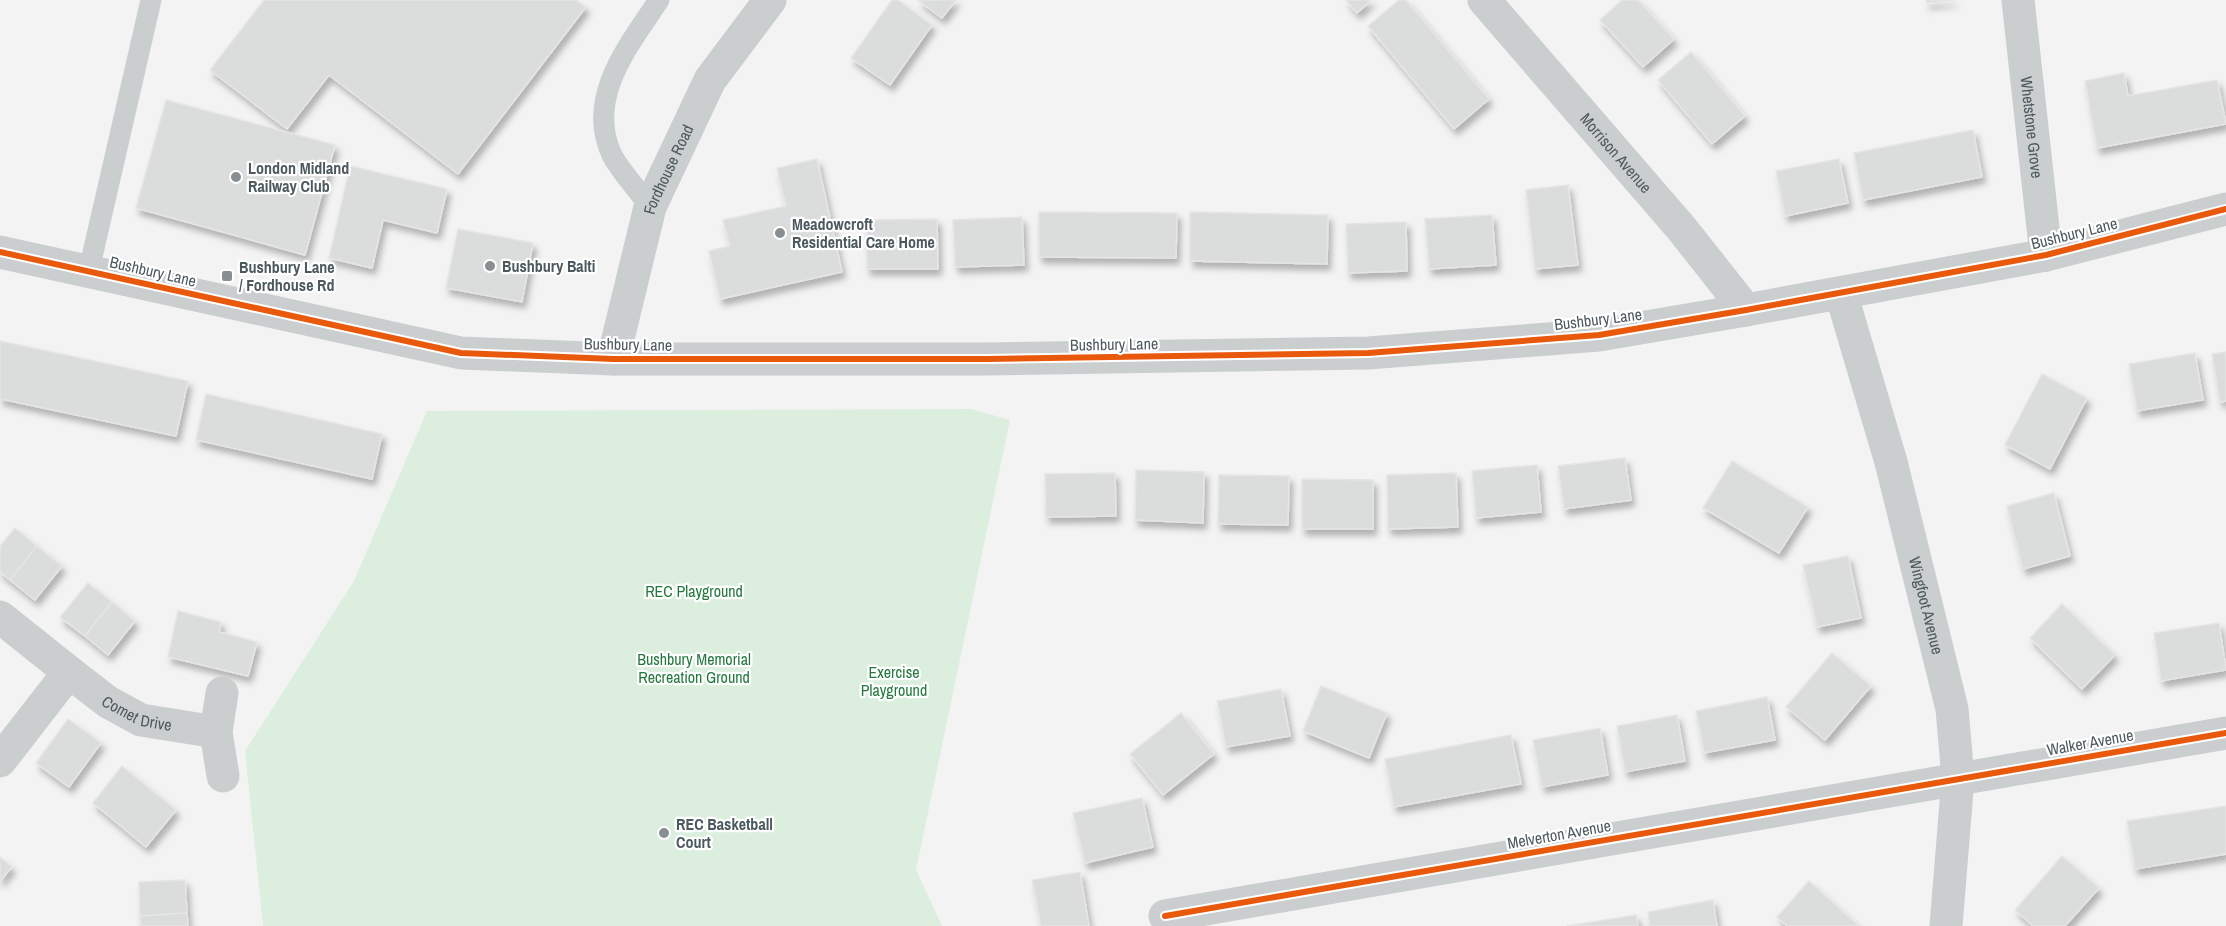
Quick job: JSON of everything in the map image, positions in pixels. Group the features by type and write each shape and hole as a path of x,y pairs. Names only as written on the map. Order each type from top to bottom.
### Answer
{"street":[{"name":"Fordhouse Road","path":"613,359 651,207 710,80 770,0"},
{"name":"Morrison Avenue","path":"1484,0 1682,229 1746,310"},
{"name":"Whetstone Grove","path":"2018,0 2046,255"},
{"name":"Bushbury Lane","path":"0,252 461,353 613,359 987,359 1368,353 1599,335 2046,255 2226,209"},
{"name":"Wingfoot Avenue","path":"1840,293 1891,462 1949,698 1958,778 1946,926"},
{"name":"Comet Drive","path":"0,617 108,702 141,720 216,732"},
{"path":"0,760 69,672"},
{"path":"222,693 216,732 223,776"},
{"name":"Walker Avenue","path":"1958,778 2226,733"},
{"name":"Melverton Avenue","path":"1165,916 1958,778"}],"lane":[{"path":"89,270 151,0"},
{"path":"651,207 612,155 603,122 605,96 612,77 659,0"}],"green space":[{"name":"Bushbury Memorial Recreation Ground","path":"971,409 1010,420 916,870 942,926 263,926 245,751 354,581 427,411"}],"building":[{"path":"264,0 576,0 586,7 458,174 329,75 287,129 210,70"},
{"path":"892,0 898,0 932,25 890,85 851,58"},
{"path":"918,0 956,0 942,18"},
{"path":"1346,0 1371,0 1357,13"},
{"path":"1399,0 1406,0 1489,99 1454,129 1368,26"},
{"path":"1622,0 1638,0 1674,39 1643,67 1600,20"},
{"path":"1926,0 1954,0 1927,3"},
{"path":"1691,52 1745,116 1712,144 1658,80"},
{"path":"2124,73 2128,96 2217,80 2226,124 2097,148 2085,81"},
{"name":"London Midland Railway Club","path":"166,100 335,145 305,255 136,208"},
{"path":"1973,130 1982,177 1863,200 1854,153"},
{"name":"Meadowcroft Residential Care Home","path":"817,159 842,272 720,299 709,251 730,246 723,220 786,206 777,168"},
{"path":"1839,159 1848,203 1785,216 1776,171"},
{"path":"350,166 447,189 437,233 383,220 372,268 329,258"},
{"path":"1568,185 1578,265 1535,269 1526,190"},
{"path":"1039,212 1177,213 1176,258 1039,257"},
{"path":"1190,212 1328,215 1327,264 1190,261"},
{"path":"1492,215 1496,265 1429,269 1425,219"},
{"path":"1022,217 1024,265 955,267 953,220"},
{"path":"937,219 938,269 867,269 867,220"},
{"path":"1406,222 1407,271 1348,273 1346,224"},
{"name":"Bushbury Balti","path":"458,229 533,243 522,302 446,288"},
{"path":"0,341 188,381 176,436 0,399"},
{"path":"2226,352 2226,401 2220,402 2212,354"},
{"path":"2195,353 2203,400 2137,411 2129,364"},
{"path":"2042,374 2087,398 2050,469 2005,445"},
{"path":"206,394 382,434 372,479 196,440"},
{"path":"1625,458 1631,500 1564,509 1558,466"},
{"path":"1732,461 1808,507 1779,553 1703,508"},
{"path":"1537,465 1541,512 1476,518 1472,471"},
{"path":"1136,470 1204,472 1203,523 1135,520"},
{"path":"1115,473 1116,516 1046,517 1045,474"},
{"path":"1456,473 1458,527 1388,529 1387,475"},
{"path":"1219,475 1289,476 1288,525 1218,524"},
{"path":"1302,479 1373,480 1373,529 1302,529"},
{"path":"2054,493 2070,556 2023,569 2007,506"},
{"path":"15,528 37,546 10,580 0,572 0,546"},
{"path":"37,546 62,566 35,600 10,580"},
{"path":"1848,556 1861,618 1817,627 1803,565"},
{"path":"88,583 112,602 85,636 60,617"},
{"path":"112,602 135,621 108,655 85,636"},
{"path":"2062,604 2115,655 2082,689 2030,638"},
{"path":"178,611 221,622 219,632 257,642 248,676 168,657"},
{"path":"2219,623 2226,670 2161,681 2154,633"},
{"path":"1832,653 1871,686 1825,740 1786,707"},
{"path":"1321,686 1387,713 1369,758 1303,731"},
{"path":"1281,689 1290,736 1226,747 1217,701"},
{"path":"1767,697 1775,740 1704,753 1696,711"},
{"path":"1181,713 1214,754 1163,795 1130,754"},
{"path":"1677,715 1685,761 1625,772 1617,726"},
{"path":"68,719 101,743 69,787 36,763"},
{"path":"1600,728 1608,775 1542,787 1533,740"},
{"path":"1511,735 1521,784 1394,807 1385,759"},
{"path":"122,766 176,810 146,847 93,803"},
{"path":"1142,798 1153,847 1085,863 1073,813"},
{"path":"2226,806 2226,854 2135,869 2127,821"},
{"path":"2062,856 2099,888 2065,926 2033,926 2015,910"},
{"path":"0,857 12,867 0,881"},
{"path":"1080,872 1089,926 1041,926 1032,880"},
{"path":"185,880 187,913 140,916 139,882"},
{"path":"1809,881 1859,926 1787,926 1777,917"},
{"path":"1713,900 1717,926 1650,926 1648,912"},
{"path":"187,913 188,926 141,926 140,916"},
{"path":"1636,915 1638,926 1567,926"}],"cycle path":[{"path":"0,252 461,353 613,359 987,359 1368,353 1599,335 2046,255 2226,209"},
{"path":"1165,916 2226,733"}],"place":[{"name":"London Midland Railway Club","path":"236,177"},
{"name":"Meadowcroft Residential Care Home","path":"780,233"},
{"name":"Bushbury Balti","path":"490,266"},
{"name":"Bushbury Lane / Fordhouse Rd","path":"227,276"},
{"name":"REC Basketball Court","path":"664,833"}],"park label":[{"name":"REC Playground","path":"694,591"},
{"name":"Exercise Playground","path":"894,681"}]}
